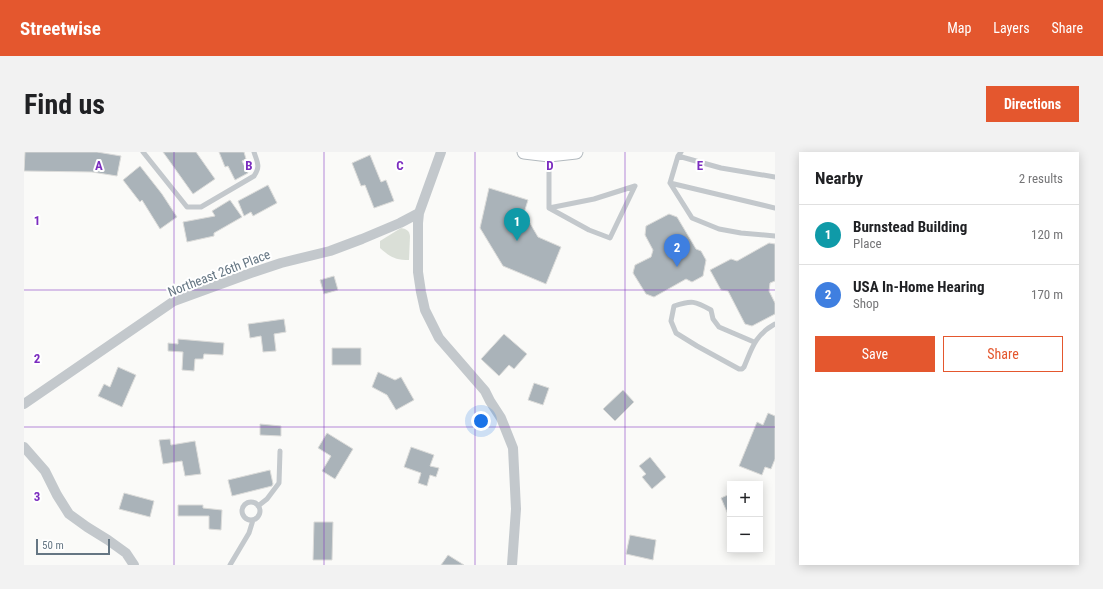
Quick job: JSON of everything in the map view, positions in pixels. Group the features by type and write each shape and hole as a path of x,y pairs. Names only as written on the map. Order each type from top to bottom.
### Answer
{"street":[{"path":"441,152 419,213 418,272 421,292 425,310 439,338 485,391 501,418 513,448 516,509 512,565"},
{"path":"524,152 549,155 576,152"},
{"name":"Northeast 26th Place","path":"24,404 174,301 281,263 330,251 400,223 419,213"},
{"path":"24,447 46,471 57,495 69,514 126,553 134,565"}],"lane":[{"path":"143,152 187,207 201,207 254,176 258,171 258,165 254,152"},
{"path":"775,177 721,168 679,154 670,184 692,218 719,229 741,233 775,236"},
{"path":"549,155 549,208"},
{"path":"670,184 775,208"},
{"path":"635,186 610,238 589,230 549,208 594,199 635,186"},
{"path":"754,342 719,326 713,318 711,310 701,304 688,302 674,306 671,321 676,333 739,369 744,367 754,342 765,330 775,324"},
{"path":"258,506 267,499 279,483 280,450"},
{"path":"230,565 249,534 253,520 260,511 258,506 253,502 250,502 244,505 242,516 247,520 253,520"}],"shaded area":[{"path":"401,228 407,230 410,234 409,260 393,257 380,248 380,241"}],"building":[{"path":"25,152 97,152 121,156 117,176 92,172 24,171"},
{"path":"163,152 196,152 215,179 193,194"},
{"path":"219,152 244,152 246,159 242,161 248,173 235,180 228,166 225,167"},
{"path":"370,155 381,182 386,180 394,201 374,208 365,185 361,186 352,163"},
{"path":"140,166 162,194 177,217 160,229 142,200 140,202 123,180"},
{"path":"268,185 277,203 253,216 251,212 244,216 238,201"},
{"path":"489,188 528,200 524,213 538,237 561,247 546,284 503,266 480,228"},
{"path":"230,200 242,217 214,233 214,236 187,242 183,222 215,216 212,211"},
{"path":"669,214 677,217 696,249 701,251 706,260 703,276 692,282 686,279 654,297 646,294 633,273 635,265 651,257 653,250 645,235 646,226"},
{"path":"769,243 775,244 775,281 770,283 769,291 775,303 775,314 752,326 745,324 728,291 721,290 710,270 731,259 737,261"},
{"path":"334,276 338,290 324,294 320,280"},
{"path":"284,319 286,332 274,334 276,351 263,352 261,336 250,338 248,324"},
{"path":"504,334 527,354 514,369 509,365 499,376 481,359"},
{"path":"178,339 224,343 223,355 204,354 203,359 195,359 194,371 182,370 183,352 168,351 168,343 178,344"},
{"path":"332,348 361,348 361,365 332,365"},
{"path":"118,367 136,375 122,407 98,396 104,384 110,387"},
{"path":"378,372 395,380 401,377 414,400 396,410 387,395 372,387"},
{"path":"534,383 549,388 543,405 528,400"},
{"path":"623,390 634,402 615,421 603,409"},
{"path":"768,413 775,416 775,459 771,469 765,467 762,475 739,466 757,422 763,425"},
{"path":"260,424 281,426 281,436 260,435"},
{"path":"327,433 353,449 335,479 322,471 331,456 318,448"},
{"path":"170,439 171,445 195,441 201,474 185,476 182,461 163,464 159,440"},
{"path":"411,447 434,455 430,466 439,468 436,477 430,475 427,486 418,483 421,473 404,467"},
{"path":"650,457 666,477 652,489 642,477 646,474 639,466"},
{"path":"270,470 273,484 272,486 232,496 228,480"},
{"path":"124,493 154,501 150,517 119,509"},
{"path":"727,495 727,512 721,498"},
{"path":"178,505 203,505 203,508 222,510 221,530 209,529 209,516 178,516"},
{"path":"314,522 333,522 332,560 313,560"},
{"path":"630,535 656,540 653,560 626,554"},
{"path":"448,555 464,565 441,565"}],"place":[{"name":"Burnstead Building","path":"517,241"},
{"name":"USA In-Home Hearing","path":"677,267"}]}
